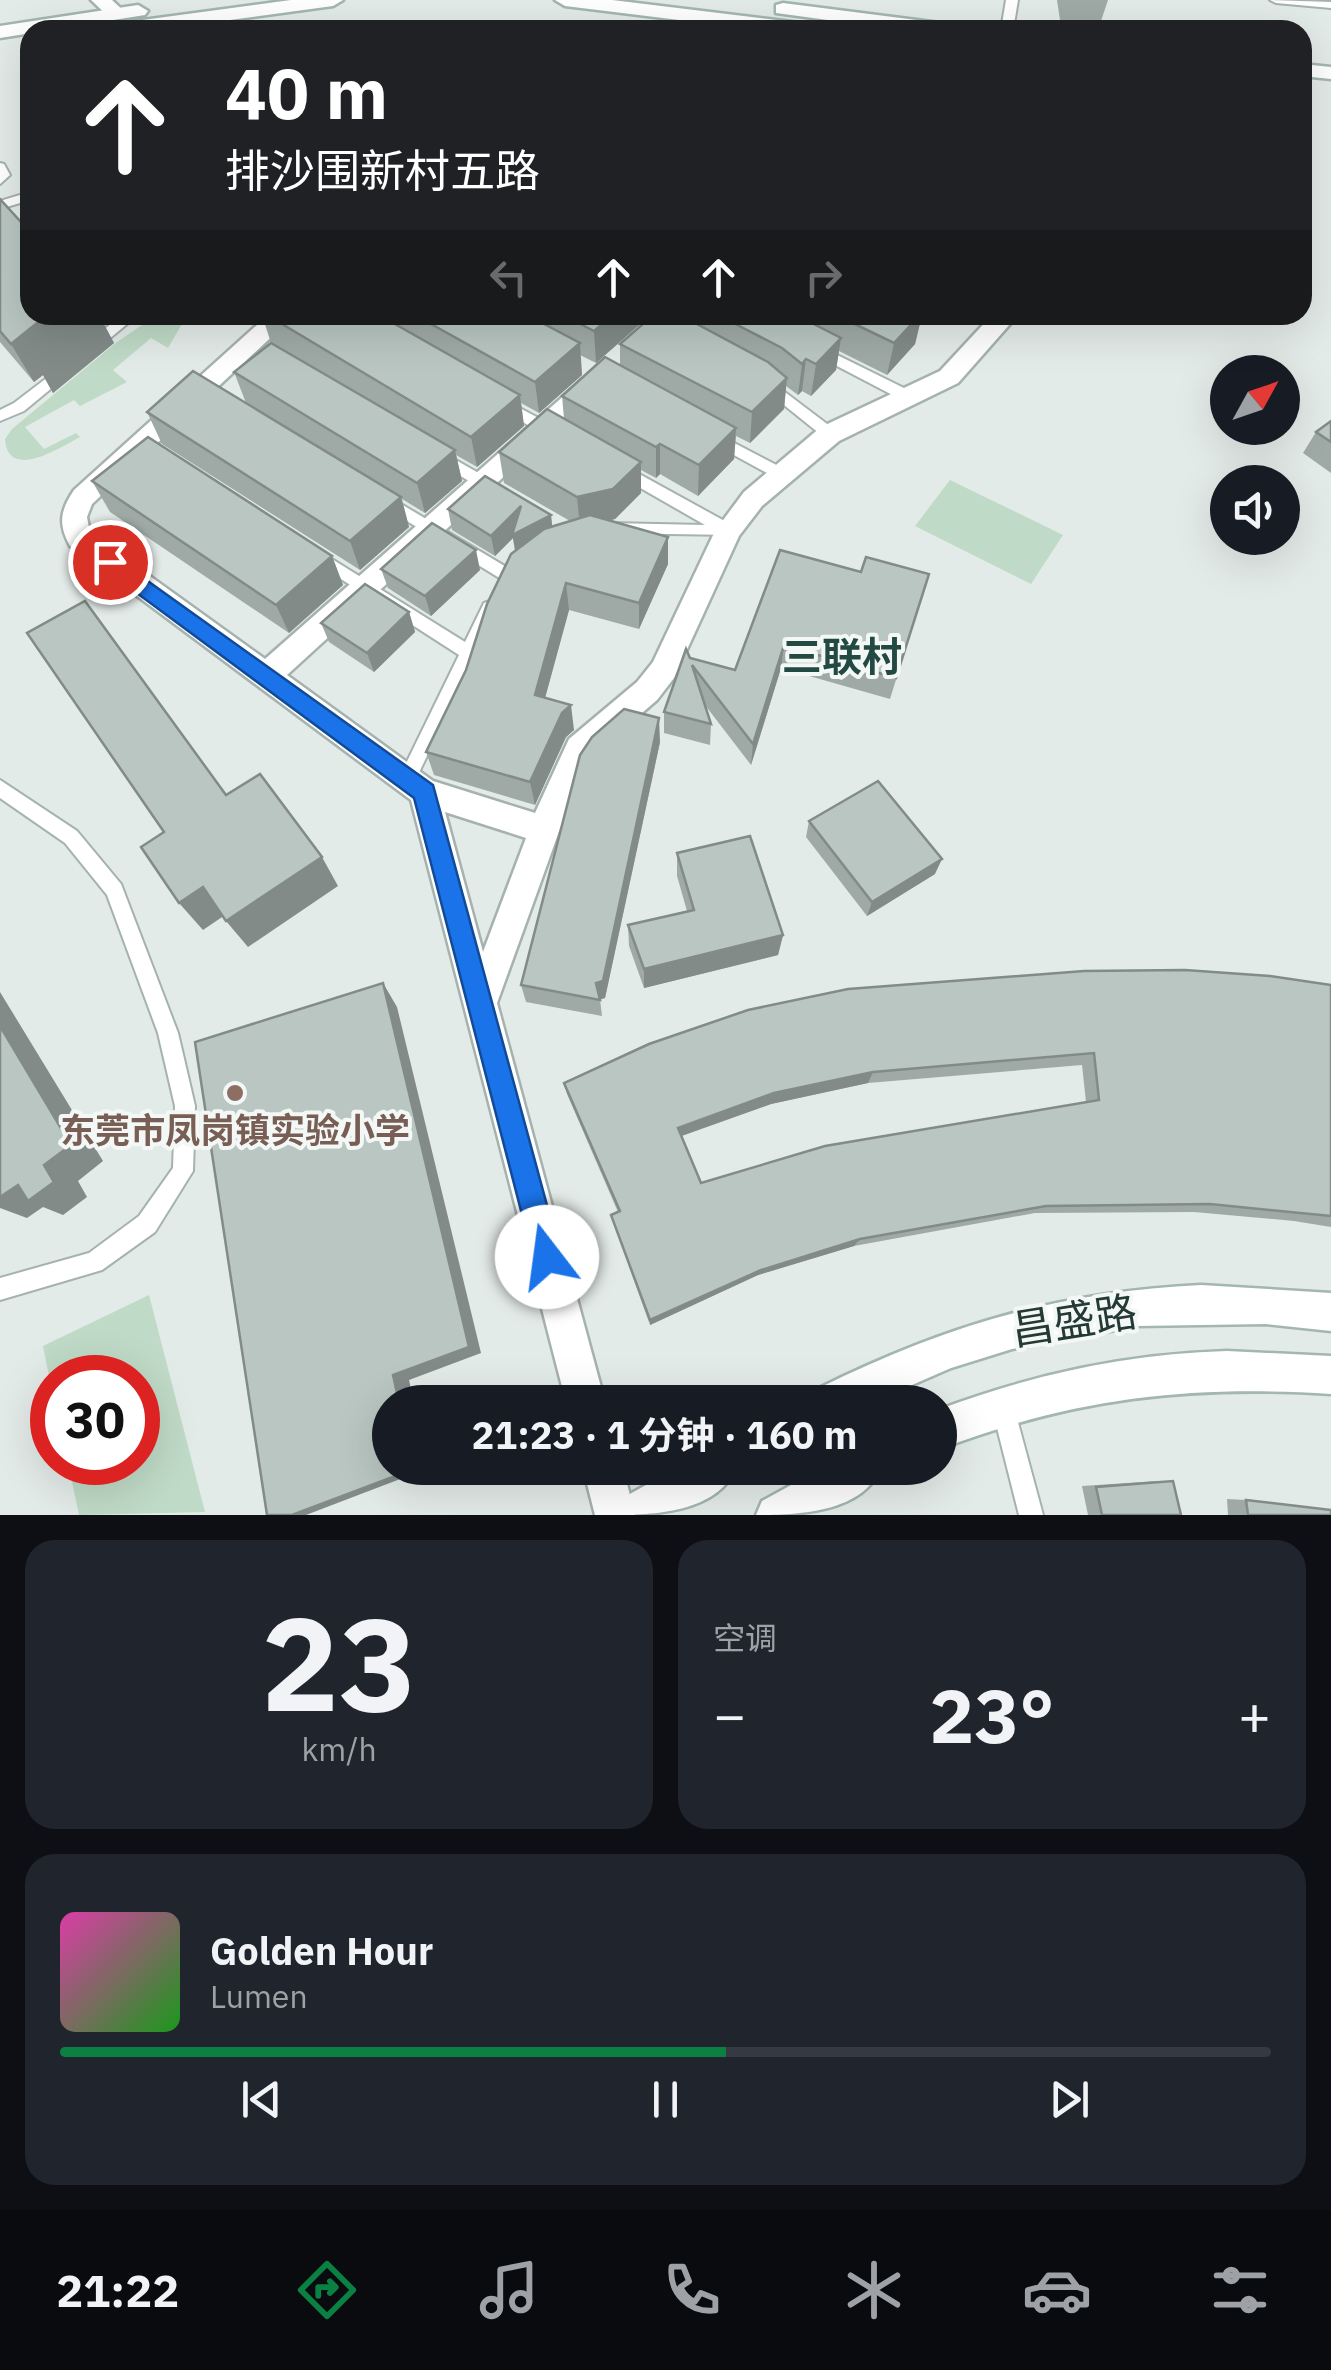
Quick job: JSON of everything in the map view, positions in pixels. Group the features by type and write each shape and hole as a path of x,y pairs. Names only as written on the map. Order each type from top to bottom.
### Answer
{"street":[{"path":"78,20 210,0"},
{"path":"110,15 334,0"},
{"path":"565,0 728,20"},
{"path":"708,0 868,20"},
{"path":"276,325 258,350 74,511 73,526 79,539 416,786 545,830"},
{"path":"266,676 484,482 553,432 608,365 658,325"},
{"path":"480,1002 580,748 648,692 664,670 728,531 781,474 830,434 964,365 998,325"},
{"path":"416,786 480,1002 581,1385"},
{"name":"昌盛路","path":"867,1385 938,1350 998,1331 1056,1320 1176,1305 1238,1304 1331,1312"},
{"name":"昌盛路","path":"957,1422 1071,1384 1133,1374 1263,1370 1331,1375"},
{"path":"607,1485 615,1515"},
{"path":"631,1515 685,1485"},
{"path":"776,1515 830,1485"}],"lane":[{"path":"1276,0 1331,5"},
{"path":"0,168 0,180"},
{"path":"0,416 19,407 118,325"},
{"path":"800,342 907,396"},
{"path":"755,378 830,434"},
{"path":"495,399 553,432"},
{"path":"700,430 781,474"},
{"path":"417,443 514,500"},
{"path":"612,465 728,531"},
{"path":"366,488 513,571 466,652 416,786"},
{"path":"590,532 642,526 728,531"},
{"path":"302,546 466,652"},
{"path":"0,788 71,836 114,890 168,1033 184,1106 183,1171 147,1224 94,1262 0,1290"},
{"path":"1002,1404 1031,1515"}],"green space":[{"path":"142,325 181,325 168,348 151,338 113,370 127,382 80,406 74,400 25,427 44,449 76,433 80,437 36,458 15,458 8,452 5,439 12,429"},
{"path":"950,480 1063,535 1031,584 915,526"},
{"path":"149,1295 205,1512 79,1515 73,1485 160,1485 160,1355 45,1355 43,1346"}],"building":[{"path":"0,199 20,221 20,325 35,325 11,344 0,331"},
{"path":"284,325 397,325 520,395 471,437"},
{"path":"433,325 546,325 580,343 535,382"},
{"path":"642,325 699,325 768,362 787,378 752,412 620,344"},
{"path":"737,325 816,325 841,338 816,364 806,359 802,364 782,348"},
{"path":"857,325 911,325 894,343"},
{"path":"271,343 455,450 417,483 234,372"},
{"path":"605,357 736,428 699,465 660,444 656,447 562,396"},
{"path":"193,371 401,497 350,541 147,412"},
{"path":"547,409 641,462 613,489 577,497 499,452"},
{"path":"1331,421 1331,442 1316,432"},
{"path":"148,437 332,556 276,605 92,481"},
{"path":"485,476 551,515 512,535 521,506 491,536 448,509"},
{"path":"590,515 668,537 639,603 566,583 535,695 571,705 562,713 530,782 426,752 466,670 487,604 511,554 544,529"},
{"path":"432,523 476,550 425,596 381,569"},
{"path":"780,550 861,572 866,557 929,574 896,678 784,645 753,744 692,665 711,724 664,712 686,649 690,658 735,670"},
{"path":"365,584 409,612 367,653 321,623"},
{"path":"85,601 226,795 260,774 322,857 226,921 203,887 179,903 141,847 164,832 27,633"},
{"path":"624,709 659,718 603,981 596,983 600,1000 521,985 580,755 592,737"},
{"path":"878,781 942,859 872,902 809,821"},
{"path":"750,836 783,935 644,969 628,925 694,910 677,853"},
{"path":"1185,970 1331,985 1331,1216 1210,1204 1046,1206 860,1239 761,1270 650,1320 611,1215 620,1211 564,1083 649,1044 748,1010 848,989 1084,971","holes":["1094,1053 1099,1100 825,1146 701,1183 678,1128 774,1093 873,1072"]},
{"path":"383,983 469,1347 393,1375 395,1385 372,1385 372,1485 292,1515 267,1515 195,1042"},
{"path":"0,1026 71,1145 44,1165 54,1182 28,1201 18,1185 0,1197"},
{"path":"1173,1481 1181,1515 1102,1515 1096,1487"},
{"path":"1246,1500 1331,1510 1331,1515 1248,1515"}],"place":[{"name":"东莞市凤岗镇实验小学","path":"235,1093"}],"district":[{"name":"三联村","path":"842,656"}],"route":[{"path":"110,562 424,792 547,1257"}]}
